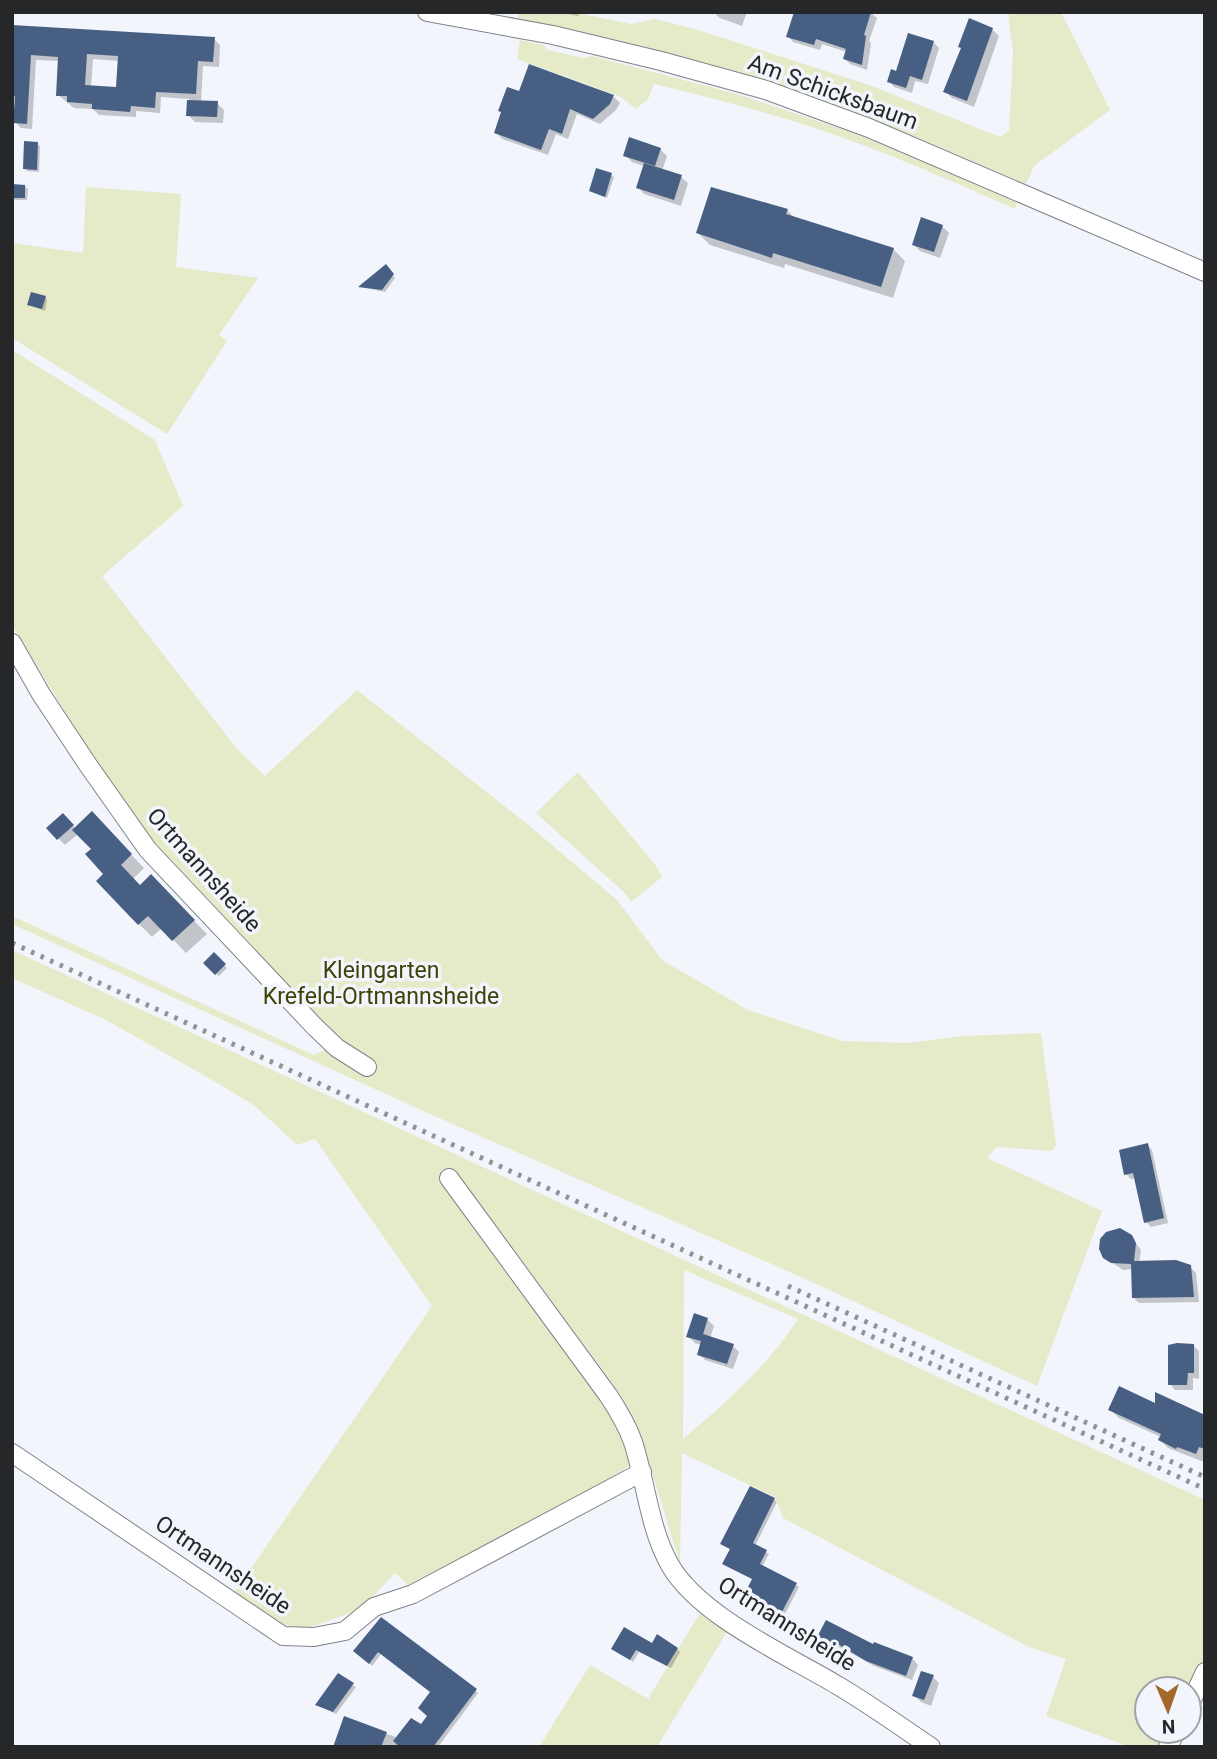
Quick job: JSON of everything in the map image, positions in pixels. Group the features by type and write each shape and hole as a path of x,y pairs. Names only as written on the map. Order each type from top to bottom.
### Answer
{"street":[{"name":"Am Schicksbaum","path":"437,13 620,51 766,90 869,128 1205,272"},
{"name":"Ortmannsheide","path":"12,643 41,694 148,850 315,1027 337,1048 367,1067"},
{"name":"Ortmannsheide","path":"449,1178 624,1419 670,1566 691,1591 712,1610 736,1626 840,1686 930,1747"},
{"name":"Ortmannsheide","path":"12,1454 284,1636 314,1637 345,1631 374,1607 413,1594 642,1472"}],"green space":[{"path":"518,12 572,12 631,24 655,19 695,29 869,85 1000,137 1009,131 1013,52 1008,12 1061,12 1110,110 1034,166 1026,184 817,99 690,61 518,18"},
{"path":"520,40 544,45 547,50 584,58 592,56 737,94 851,132 1018,201 1015,209 841,137 735,104 675,89 654,84 648,99 636,109 619,96 517,59"},
{"path":"86,187 181,194 176,267 258,278 219,335 227,341 167,434 12,338 12,243 83,253"},
{"name":"Kleingarten Krefeld-Ortmannsheide","path":"12,350 155,440 183,506 102,576 237,749 265,776 357,690 526,823 617,900 662,960 748,1010 842,1041 908,1043 963,1036 1041,1033 1056,1145 1052,1151 996,1147 987,1158 1102,1211 1037,1386 801,1277 430,1114 12,924 12,916 314,1055 329,1048 371,1076 377,1065 349,1049 330,1031 155,844 99,767 12,625"},
{"path":"578,772 657,867 662,877 631,902 626,894 536,813"},
{"path":"12,950 1205,1500 1205,1661 1199,1675 1133,1675 1133,1745 1161,1745 1160,1747 1130,1747 1046,1716 1066,1659 1029,1647 783,1518 775,1497 682,1453 680,1564 644,1446 616,1388 456,1172 440,1180 606,1405 634,1463 600,1484 409,1586 395,1573 361,1609 311,1627 272,1622 232,1596 432,1306 315,1139 297,1145 255,1106 106,1020 12,978","holes":["684,1270 798,1319 759,1368 683,1439"]},
{"path":"701,1611 728,1630 657,1747 539,1747 590,1665 648,1699"}],"building":[{"path":"794,12 871,12 864,35 862,65 843,59 846,49 816,39 814,45 786,37"},
{"path":"969,18 993,28 967,101 943,92 961,48 958,47"},
{"path":"12,25 215,37 213,62 198,61 196,94 156,92 155,108 131,106 130,112 92,109 92,104 67,102 67,96 56,96 58,57 31,55 27,124 13,123 15,96 12,96","holes":["87,54 118,56 116,87 85,85"]},
{"path":"908,33 934,41 922,80 910,76 906,88 887,82 891,69 896,71"},
{"path":"529,64 614,95 610,104 593,119 570,109 562,134 549,129 541,150 494,133 501,112 498,111 507,87 519,91"},
{"path":"187,100 218,101 217,117 186,116"},
{"path":"629,137 661,148 655,166 623,156"},
{"path":"24,141 38,142 37,170 23,169"},
{"path":"644,163 682,175 674,200 636,188"},
{"path":"596,168 612,173 605,197 589,191"},
{"path":"12,184 25,185 25,198 12,198"},
{"path":"711,187 788,209 786,214 894,248 881,287 773,253 772,258 696,233"},
{"path":"921,217 943,225 934,252 912,245"},
{"path":"386,264 394,274 382,290 358,287"},
{"path":"31,292 46,296 42,309 27,305"},
{"path":"92,811 132,854 121,865 140,885 151,874 195,920 172,941 148,916 138,925 96,881 103,874 85,854 91,849 72,830"},
{"path":"63,813 74,825 57,840 46,828"},
{"path":"214,952 226,964 215,975 203,963"},
{"path":"1148,1143 1164,1218 1144,1223 1133,1173 1124,1175 1119,1150"},
{"path":"1120,1228 1132,1235 1136,1243 1134,1261 1176,1260 1191,1265 1194,1297 1132,1298 1131,1264 1111,1263 1103,1258 1099,1249 1100,1239 1106,1232"},
{"path":"694,1313 708,1318 701,1341 686,1337"},
{"path":"703,1334 734,1344 727,1364 697,1355"},
{"path":"1194,1344 1194,1373 1188,1373 1187,1385 1168,1385 1168,1345"},
{"path":"1119,1386 1155,1403 1155,1392 1205,1415 1205,1449 1199,1447 1196,1454 1177,1447 1176,1449 1158,1440 1161,1434 1108,1410"},
{"path":"750,1486 775,1498 753,1543 767,1550 760,1564 797,1583 782,1612 745,1593 752,1579 722,1564 730,1549 720,1544"},
{"path":"381,1617 477,1689 433,1747 400,1747 393,1741 411,1718 421,1724 427,1716 418,1708 430,1692 378,1652 369,1664 353,1651"},
{"path":"826,1620 873,1644 874,1642 913,1657 906,1676 866,1661 836,1643 832,1650 815,1641"},
{"path":"624,1627 652,1643 657,1634 678,1648 667,1666 636,1650 630,1660 611,1649"},
{"path":"921,1671 934,1675 924,1700 912,1696"},
{"path":"338,1673 354,1683 333,1712 315,1705"},
{"path":"344,1716 387,1732 381,1747 333,1747"}],"railway":[{"path":"12,943 1205,1489"},
{"path":"788,1286 1205,1477"}]}
